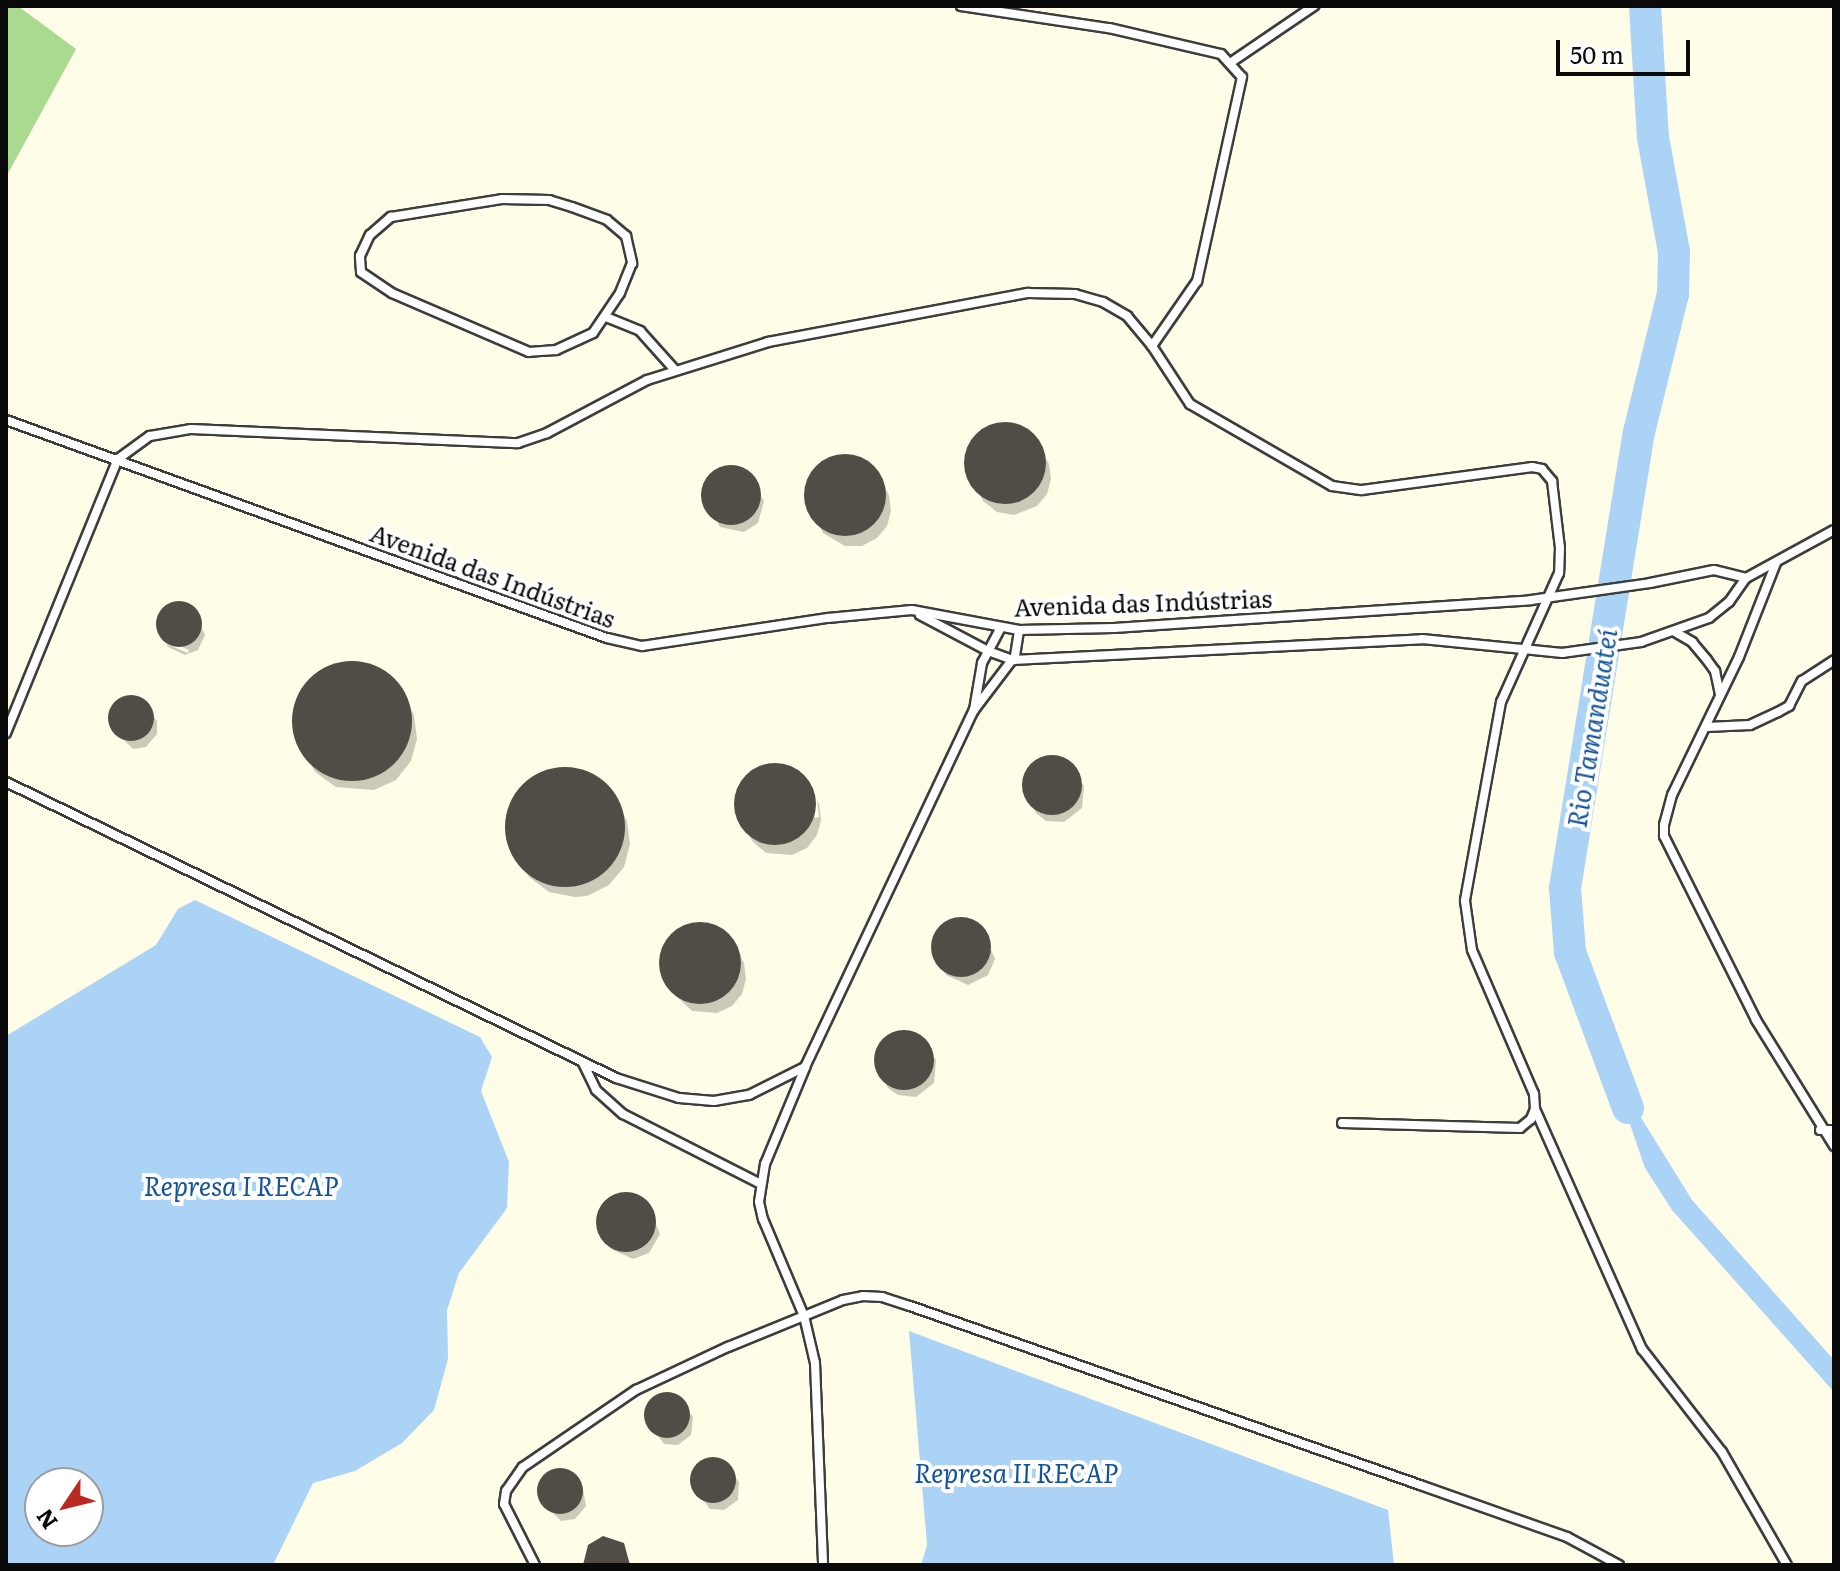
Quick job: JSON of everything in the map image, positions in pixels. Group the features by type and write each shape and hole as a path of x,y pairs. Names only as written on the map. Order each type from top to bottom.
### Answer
{"lane":[{"path":"961,6 1109,28 1221,54 1242,77 1208,243 1197,281 1152,346"},
{"path":"1230,63 1314,6"},
{"path":"502,199 549,200 607,220 626,236 632,263 606,317 593,333 556,350 529,352 392,293 361,272 360,256 370,235 391,217 502,199"},
{"path":"6,733 118,459 150,436 181,429 518,443 547,433 647,380 768,342 1028,293 1075,294 1103,302 1127,316 1152,346 1190,404 1332,486 1362,490 1441,477 1542,469 1552,481 1560,548 1559,573 1501,702 1465,901 1472,950 1534,1094 1535,1109 1642,1349 1722,1452 1787,1565"},
{"path":"606,317 640,331 675,370"},
{"name":"Avenida das Indústrias","path":"6,420 626,644 659,646 828,618 912,610 1019,630 1114,628 1550,598 1714,570 1746,578"},
{"name":"Avenida das Indústrias","path":"1013,660 1422,639 1562,653 1641,642 1709,618 1729,602 1746,578 1834,530"},
{"path":"1776,562 1739,657 1667,809 1664,836 1720,951 1820,1130 1834,1146"},
{"path":"912,610 988,651 1013,660"},
{"path":"823,1565 815,1363 804,1316 763,1219 759,1183 805,1067 974,710 988,651 1001,628"},
{"path":"974,710 1013,660 1019,630"},
{"path":"1675,632 1692,642 1715,671 1720,694"},
{"path":"1707,727 1750,725 1778,712 1789,706 1802,681 1834,660"},
{"path":"6,782 616,1078 679,1098 714,1101 749,1095 805,1067"},
{"path":"582,1061 596,1090 623,1114 759,1183"},
{"path":"1342,1123 1520,1128 1531,1119 1535,1109"},
{"path":"1820,1130 1834,1130"},
{"path":"535,1565 504,1504 512,1478 523,1467 636,1390 843,1300 882,1297 1567,1537 1619,1565"}],"green space":[{"path":"6,6 18,6 76,49 6,177"}],"water":[{"name":"Represa I RECAP","path":"195,900 480,1037 492,1057 481,1091 509,1162 507,1208 459,1273 447,1310 448,1359 434,1410 402,1443 355,1471 313,1483 273,1565 6,1565 6,1036 156,945 178,909"},
{"path":"1611,1069 1692,1200 1834,1360 1834,1392 1672,1210 1645,1168"},
{"name":"Represa II RECAP","path":"909,1331 1388,1510 1394,1565 921,1565 927,1545"}],"building":[{"path":"1005,422 1021,425 1034,434 1043,447 1046,463 1043,479 1034,492 1021,501 1005,504 989,501 976,492 967,479 964,463 967,447 976,434 989,425"},
{"path":"845,454 861,457 874,466 883,479 886,495 883,511 874,524 861,533 845,536 829,533 816,524 807,511 804,495 807,479 816,466 829,457"},
{"path":"731,465 742,467 752,474 759,484 759,506 752,516 742,523 731,525 720,523 710,516 703,506 701,495 703,484 710,474 720,467"},
{"path":"179,601 196,607 202,624 196,641 179,647 162,641 156,624 162,607"},
{"path":"352,661 375,666 394,679 407,698 412,721 407,744 394,763 375,776 352,781 329,776 310,763 297,744 292,721 297,698 310,679 329,666"},
{"path":"131,695 148,701 154,718 148,735 131,741 114,735 108,718 114,701"},
{"path":"1052,755 1063,757 1073,764 1080,774 1080,796 1073,806 1063,813 1052,815 1041,813 1031,806 1024,796 1022,785 1024,774 1031,764 1041,757"},
{"path":"775,763 791,766 804,775 813,788 816,804 813,820 804,833 791,842 775,845 759,842 746,833 737,820 734,804 737,788 746,775 759,766"},
{"path":"565,767 588,772 607,785 620,804 625,827 620,850 607,869 588,882 565,887 542,882 523,869 510,850 505,827 510,804 523,785 542,772"},
{"path":"961,917 972,919 982,926 989,936 989,958 982,968 972,975 961,977 950,975 940,968 933,958 931,947 933,936 940,926 950,919"},
{"path":"700,922 716,925 729,934 738,947 741,963 738,979 729,992 716,1001 700,1004 684,1001 671,992 662,979 659,963 662,947 671,934 684,925"},
{"path":"904,1030 915,1032 925,1039 932,1049 932,1071 925,1081 915,1088 904,1090 893,1088 883,1081 876,1071 874,1060 876,1049 883,1039 893,1032"},
{"path":"626,1192 647,1201 656,1222 647,1243 626,1252 605,1243 596,1222 605,1201"},
{"path":"667,1392 684,1398 690,1415 684,1432 667,1438 650,1432 644,1415 650,1398"},
{"path":"713,1457 730,1463 736,1480 730,1497 713,1503 696,1497 690,1480 696,1463"},
{"path":"560,1468 577,1474 583,1491 577,1508 560,1514 543,1508 537,1491 543,1474"},
{"path":"603,1536 624,1543 630,1565 583,1565 588,1545"}],"waterway":[{"name":"Rio Tamanduateí","path":"1628,1108 1570,952 1565,888 1639,432 1673,294 1674,252 1653,138 1645,6"}]}
